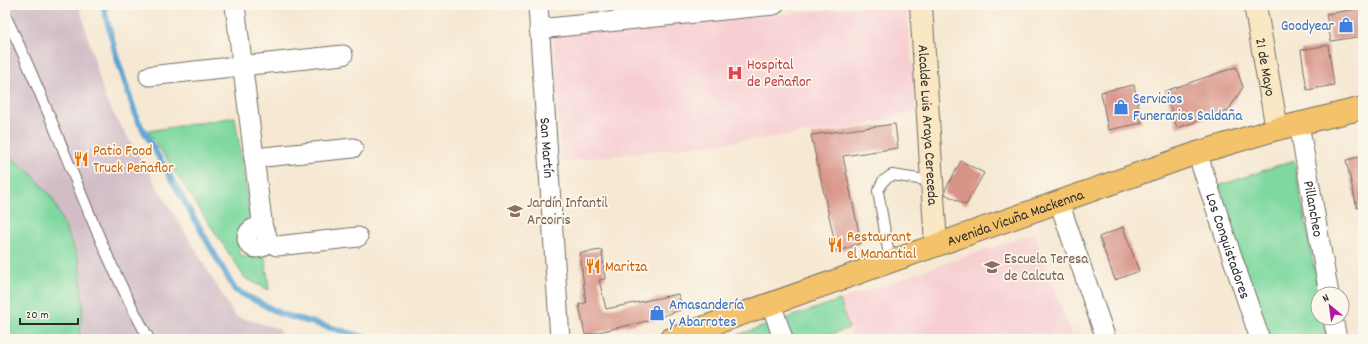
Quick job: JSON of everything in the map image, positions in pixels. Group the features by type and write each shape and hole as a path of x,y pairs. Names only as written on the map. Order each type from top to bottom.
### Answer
{"main road":[{"name":"Alcalde Luis Araya Cereceda","path":"921,5 936,245"},
{"name":"21 de Mayo","path":"1255,5 1277,129"},
{"name":"Avenida Vicuña Mackenna","path":"671,339 1197,153 1277,129 1363,108"}],"street":[{"path":"234,5 265,235 277,246 358,237"},
{"name":"San Martín","path":"538,5 560,339"},
{"path":"539,29 774,5"},
{"path":"149,76 343,55"},
{"name":"Pillancheo","path":"1299,124 1328,286"},
{"path":"254,158 353,148"},
{"name":"Los Conquistadores","path":"1197,153 1260,339"},
{"path":"1059,202 1106,339"},
{"path":"771,304 783,339"},
{"path":"1335,326 1337,339"}],"lane":[{"path":"5,15 45,102 96,230 149,339"},
{"path":"890,261 878,191 880,184 892,175 932,181"}],"shaded area":[{"path":"5,5 79,5 106,101 235,316 279,329 281,339 79,339 83,307 32,174 5,153"},
{"name":"Hospital de Peñaflor","path":"888,5 906,5 917,111 859,127 560,162 554,34"},
{"name":"Escuela Teresa de Calcuta","path":"1034,233 1073,339 853,339 840,300"}],"green space":[{"path":"235,117 250,216 238,234 241,256 265,257 269,290 245,278 148,131"},
{"path":"5,153 32,174 53,199 79,261 83,307 79,339 5,339"},
{"path":"1294,160 1318,286 1310,286 1310,326 1325,326 1327,339 1267,339 1215,187"},
{"path":"840,300 849,328 817,339 726,339"}],"building":[{"name":"Goodyear","path":"1363,8 1363,36 1331,41 1326,14"},
{"path":"1328,45 1334,85 1307,90 1301,50"},
{"path":"1236,67 1243,87 1228,111 1177,128 1165,91"},
{"name":"Servicios Funerarios Saldaña","path":"1134,85 1142,123 1108,130 1101,92"},
{"path":"895,124 898,148 843,156 861,243 837,252 811,135"},
{"path":"1363,156 1363,207 1357,208 1346,160"},
{"path":"961,161 984,173 966,205 945,194 945,190"},
{"path":"1123,227 1139,271 1115,280 1099,237"},
{"path":"602,250 605,279 599,280 606,309 678,294 683,309 652,320 585,335 579,304 586,303 580,253"}],"waterway":[{"path":"103,5 116,55 137,119 235,290 281,314 372,339"}],"place":[{"name":"Goodyear","path":"1346,25"},
{"name":"Hospital de Peñaflor","path":"735,73"},
{"name":"Servicios Funerarios Saldaña","path":"1121,107"},
{"name":"Patio Food Truck Peñaflor","path":"81,159"},
{"name":"Jardín Infantil Arcoiris","path":"515,211"},
{"name":"Restaurant el Manantial","path":"835,245"},
{"name":"Maritza","path":"593,266"},
{"name":"Escuela Teresa de Calcuta","path":"992,267"},
{"name":"Amasandería y Abarrotes","path":"657,313"}]}
